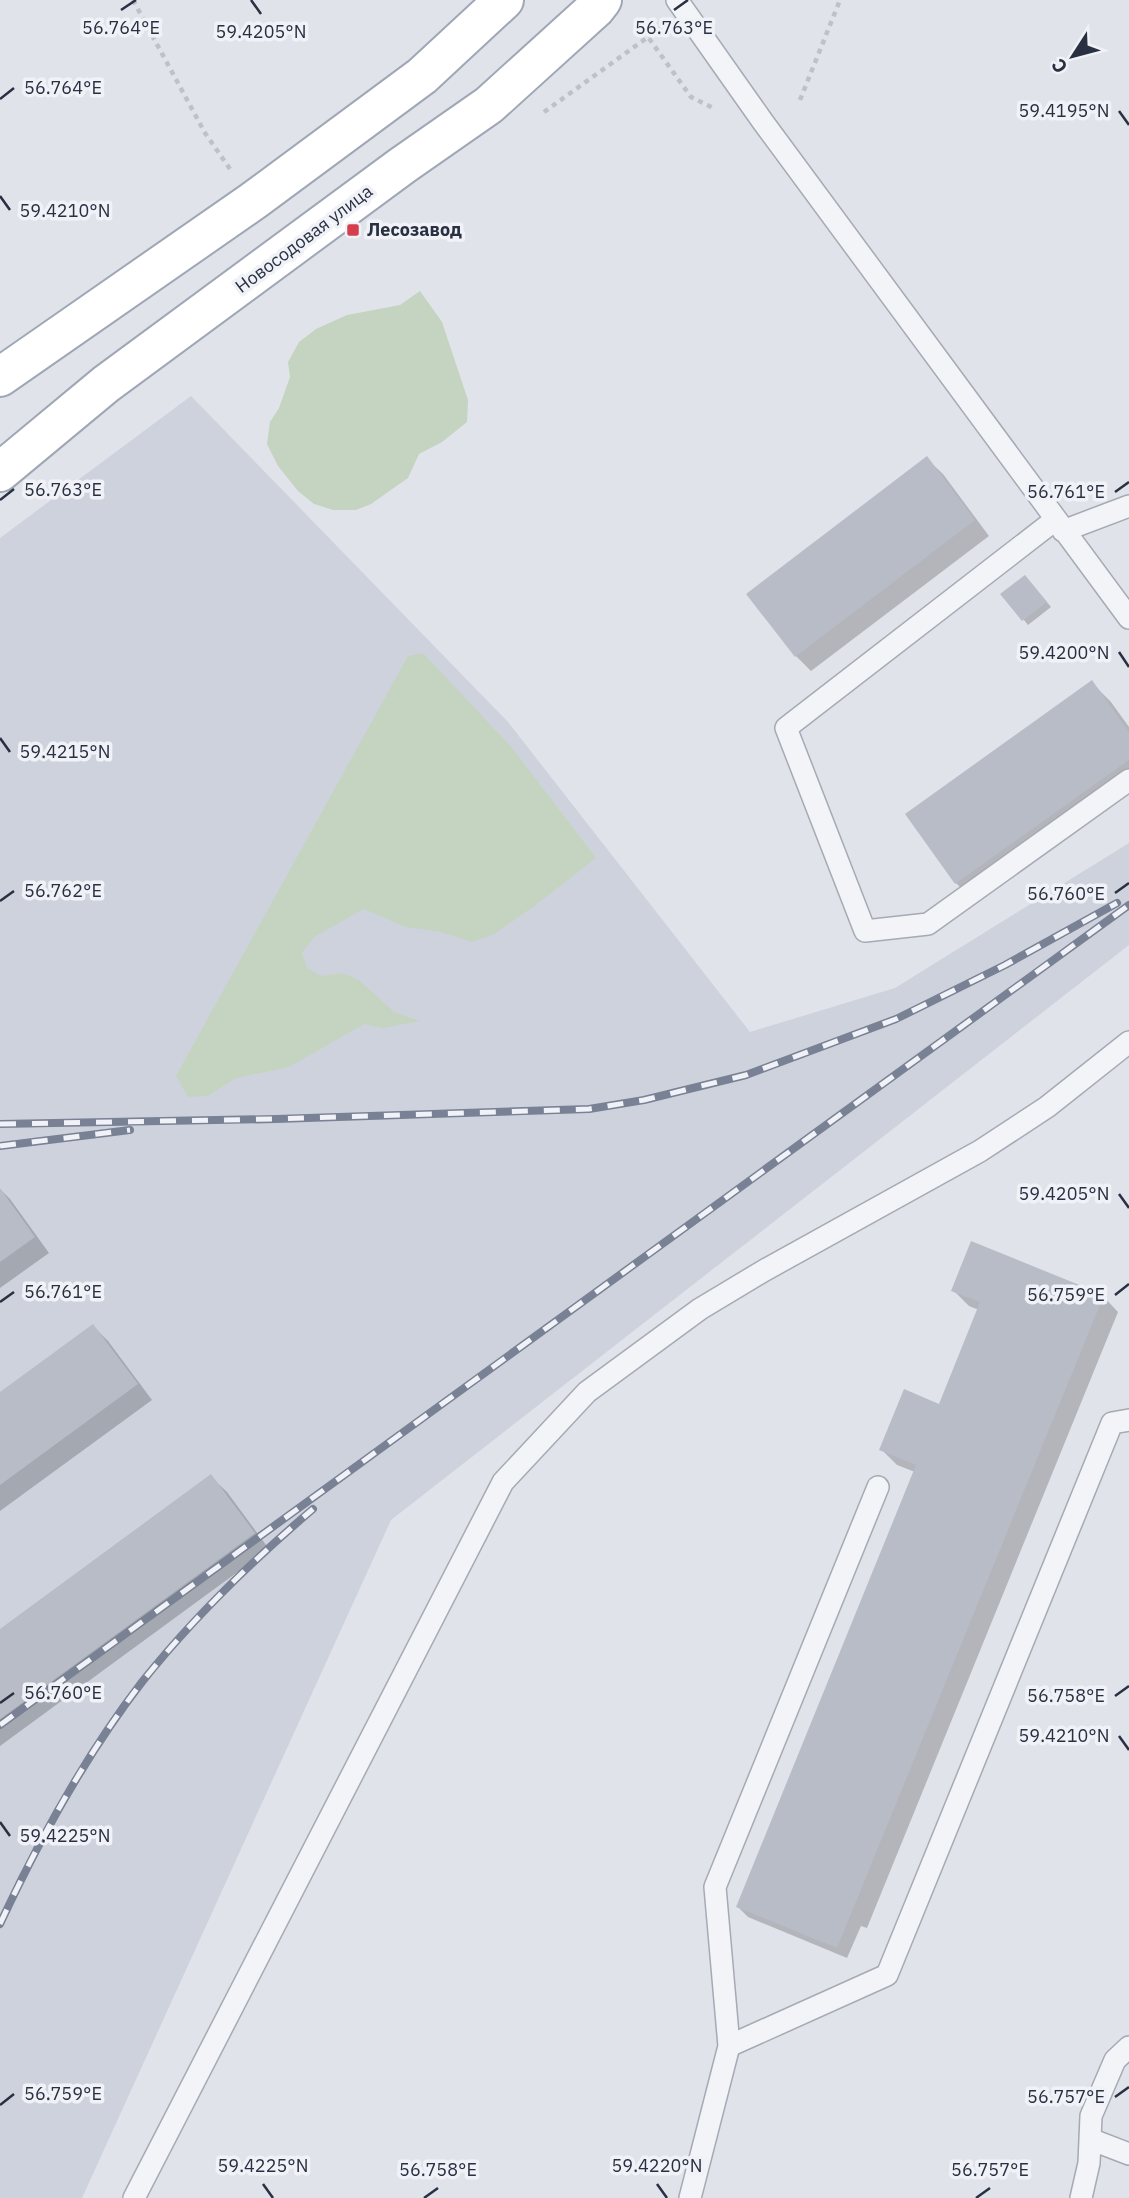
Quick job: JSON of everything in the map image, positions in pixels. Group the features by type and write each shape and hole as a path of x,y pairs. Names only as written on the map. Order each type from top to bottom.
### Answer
{"main road":[{"path":"0,377 253,201 422,76 504,0"},
{"name":"Новосодовая улица","path":"0,472 106,384 403,165 489,106 602,0"}],"lane":[{"path":"677,0 780,145 1129,618"},
{"path":"1129,506 1059,526 786,728 865,931 928,924 1129,780"},
{"path":"134,2198 503,1482 587,1392 700,1309 980,1151 1047,1107 1129,1042"},
{"path":"729,2046 887,1975 1112,1423 1129,1420"},
{"path":"690,2198 729,2046 715,1887 878,1486"},
{"path":"1082,2198 1089,2163 1091,2116 1115,2060 1129,2047"},
{"path":"1090,2139 1129,2154"}],"path":[{"path":"133,0 205,133 253,201"},
{"path":"800,100 840,0"},
{"path":"534,119 648,37 691,97 726,113"}],"shaded area":[{"path":"191,396 508,722 750,1032 895,988 1129,843 1129,945 391,1520 82,2198 0,2198 0,538"}],"green space":[{"path":"420,291 442,322 468,400 467,422 442,442 419,454 408,478 371,504 356,510 333,510 314,504 298,491 278,466 267,444 270,422 279,408 290,377 288,362 299,342 316,329 347,315 400,305"},
{"path":"423,653 513,749 596,858 494,934 472,942 437,931 405,927 364,909 314,937 302,953 307,968 322,976 342,973 359,980 394,1012 420,1021 383,1028 364,1024 289,1067 236,1078 208,1096 188,1097 176,1076 408,656"}],"building":[{"path":"927,456 975,520 795,657 746,594"},
{"path":"1025,575 1047,602 1022,621 1000,594"},
{"path":"1092,680 1129,732 1129,760 955,884 905,814"},
{"path":"0,1188 35,1237 0,1262"},
{"path":"971,1241 1104,1295 837,1948 736,1907 916,1465 879,1450 904,1389 939,1404 980,1302 951,1291"},
{"path":"93,1324 138,1384 0,1485 0,1392"},
{"path":"211,1474 255,1533 0,1719 0,1629"}],"railway":[{"path":"0,1124 589,1109 644,1100 746,1075 896,1019 1005,965 1117,903"},
{"path":"0,1725 1129,905"},
{"path":"0,1146 130,1130"},
{"path":"0,1924 64,1799 101,1739 142,1682 223,1591 313,1509"}],"place":[{"name":"Лесозавод","path":"353,230"}]}
